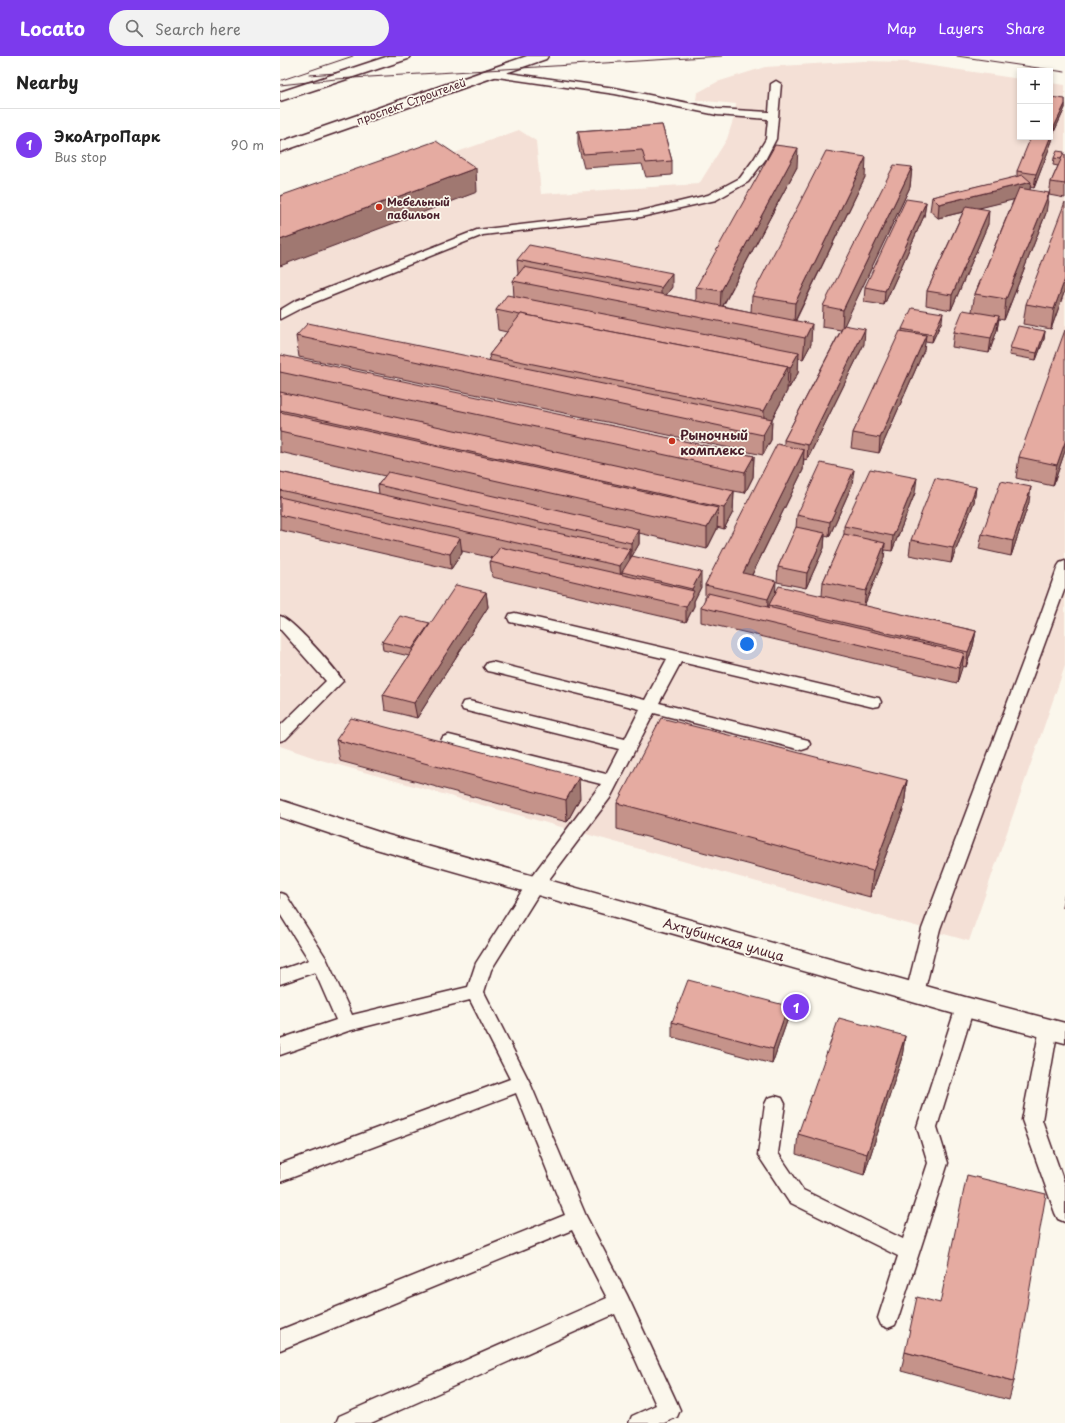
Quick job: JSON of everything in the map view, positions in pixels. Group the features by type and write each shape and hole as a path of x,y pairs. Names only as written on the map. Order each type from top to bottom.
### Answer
{"street":[{"path":"280,97 403,56"},
{"name":"проспект Строителей","path":"280,147 541,56"},
{"name":"Ахтубинская улица","path":"280,808 384,843 965,1007 1057,1031"}],"lane":[{"path":"487,74 615,91 717,112 774,116"},
{"path":"280,315 299,304 481,232 641,214 712,198 744,180 759,160 771,139 776,84"},
{"path":"915,992 931,929 1046,622 1065,566"},
{"path":"515,618 873,702"},
{"path":"280,621 295,635 335,681 280,735"},
{"path":"640,1423 669,1410 620,1302 577,1219 521,1083 475,992 482,968 535,885 604,794 676,656"},
{"path":"492,667 802,744"},
{"path":"469,706 630,746"},
{"path":"449,741 611,781"},
{"path":"280,900 320,963 347,1024"},
{"path":"280,977 320,963"},
{"path":"280,1047 347,1024 475,992"},
{"path":"888,1318 938,1163 927,1126 965,1007"},
{"path":"1057,1031 1032,1120 1065,1213"},
{"path":"280,1173 521,1083"},
{"path":"775,1104 768,1155 796,1196 909,1252"},
{"path":"280,1340 577,1219"},
{"path":"347,1423 620,1302"}],"shaded area":[{"name":"Рыночный комплекс","path":"863,61 906,62 1017,79 1017,140 1053,140 1053,83 1065,85 1065,666 969,941 321,760 280,746 280,215 519,130 536,141 541,194 699,184 727,139 735,114 736,104 696,100 697,93 717,82 765,67"}],"building":[{"path":"1053,97 1065,99 1065,104 1054,127"},
{"path":"662,125 672,161 646,163 642,150 583,154 578,131"},
{"path":"1030,140 1049,140 1036,174 1017,171"},
{"path":"436,141 476,168 280,240 280,196"},
{"path":"775,145 798,148 721,291 696,287"},
{"path":"826,151 866,157 795,303 752,296"},
{"path":"1057,151 1064,152 1061,159 1054,158"},
{"path":"1063,155 1065,155 1065,184 1051,182"},
{"path":"894,165 912,167 843,310 823,306"},
{"path":"1023,175 1031,182 939,204 932,197"},
{"path":"1019,188 1049,193 1006,299 975,294"},
{"path":"906,199 926,202 885,291 865,287"},
{"path":"1065,202 1065,279 1054,309 1026,304"},
{"path":"966,206 989,210 952,295 927,291"},
{"path":"529,245 672,273 661,288 517,260"},
{"path":"524,267 812,324 805,338 513,281"},
{"path":"507,295 799,352 790,368 788,366 496,310"},
{"path":"912,308 943,313 933,335 902,329"},
{"path":"963,310 999,316 991,338 954,332"},
{"path":"521,314 788,366 764,411 489,355"},
{"path":"308,323 772,419 763,435 296,336"},
{"path":"844,325 865,329 808,445 784,440"},
{"path":"1018,326 1045,331 1037,353 1010,348"},
{"path":"1065,330 1065,442 1057,465 1019,457"},
{"path":"900,331 926,335 880,438 853,433"},
{"path":"281,355 754,456 745,472 280,372"},
{"path":"280,392 734,491 724,508 280,410"},
{"path":"280,412 718,508 707,528 280,432"},
{"path":"777,444 804,450 743,573 776,581 768,599 705,585"},
{"path":"821,463 854,470 830,522 797,515"},
{"path":"870,469 917,478 893,536 844,526"},
{"path":"280,472 630,549 620,566 280,490"},
{"path":"388,472 639,529 631,543 378,485"},
{"path":"935,478 976,487 953,548 911,540"},
{"path":"1001,481 1031,487 1013,541 982,534"},
{"path":"280,497 460,538 450,554 280,515"},
{"path":"796,527 825,533 807,573 778,567"},
{"path":"844,534 885,543 866,591 823,582"},
{"path":"500,547 694,591 686,607 490,562"},
{"path":"632,556 701,572 692,589 622,572"},
{"path":"456,585 486,592 414,703 383,695"},
{"path":"779,586 976,631 968,652 769,605"},
{"path":"708,593 964,653 959,668 701,607"},
{"path":"400,616 430,623 412,649 382,642"},
{"path":"351,718 579,777 566,800 336,740"},
{"path":"661,718 907,780 873,871 617,803"},
{"path":"688,980 788,1006 773,1049 672,1022"},
{"path":"839,1018 905,1036 867,1154 798,1134"},
{"path":"967,1175 1046,1194 1014,1381 905,1352 917,1297 940,1303"}],"tram line":[{"path":"282,80 353,56"},
{"path":"280,85 336,79 722,56"},
{"path":"957,56 1065,72"},
{"path":"309,75 336,73"}],"place":[{"name":"Мебельный павильон","path":"379,207"},
{"name":"Рыночный комплекс","path":"672,441"},
{"name":"ЭкоАгроПарк","path":"796,1007"}]}
